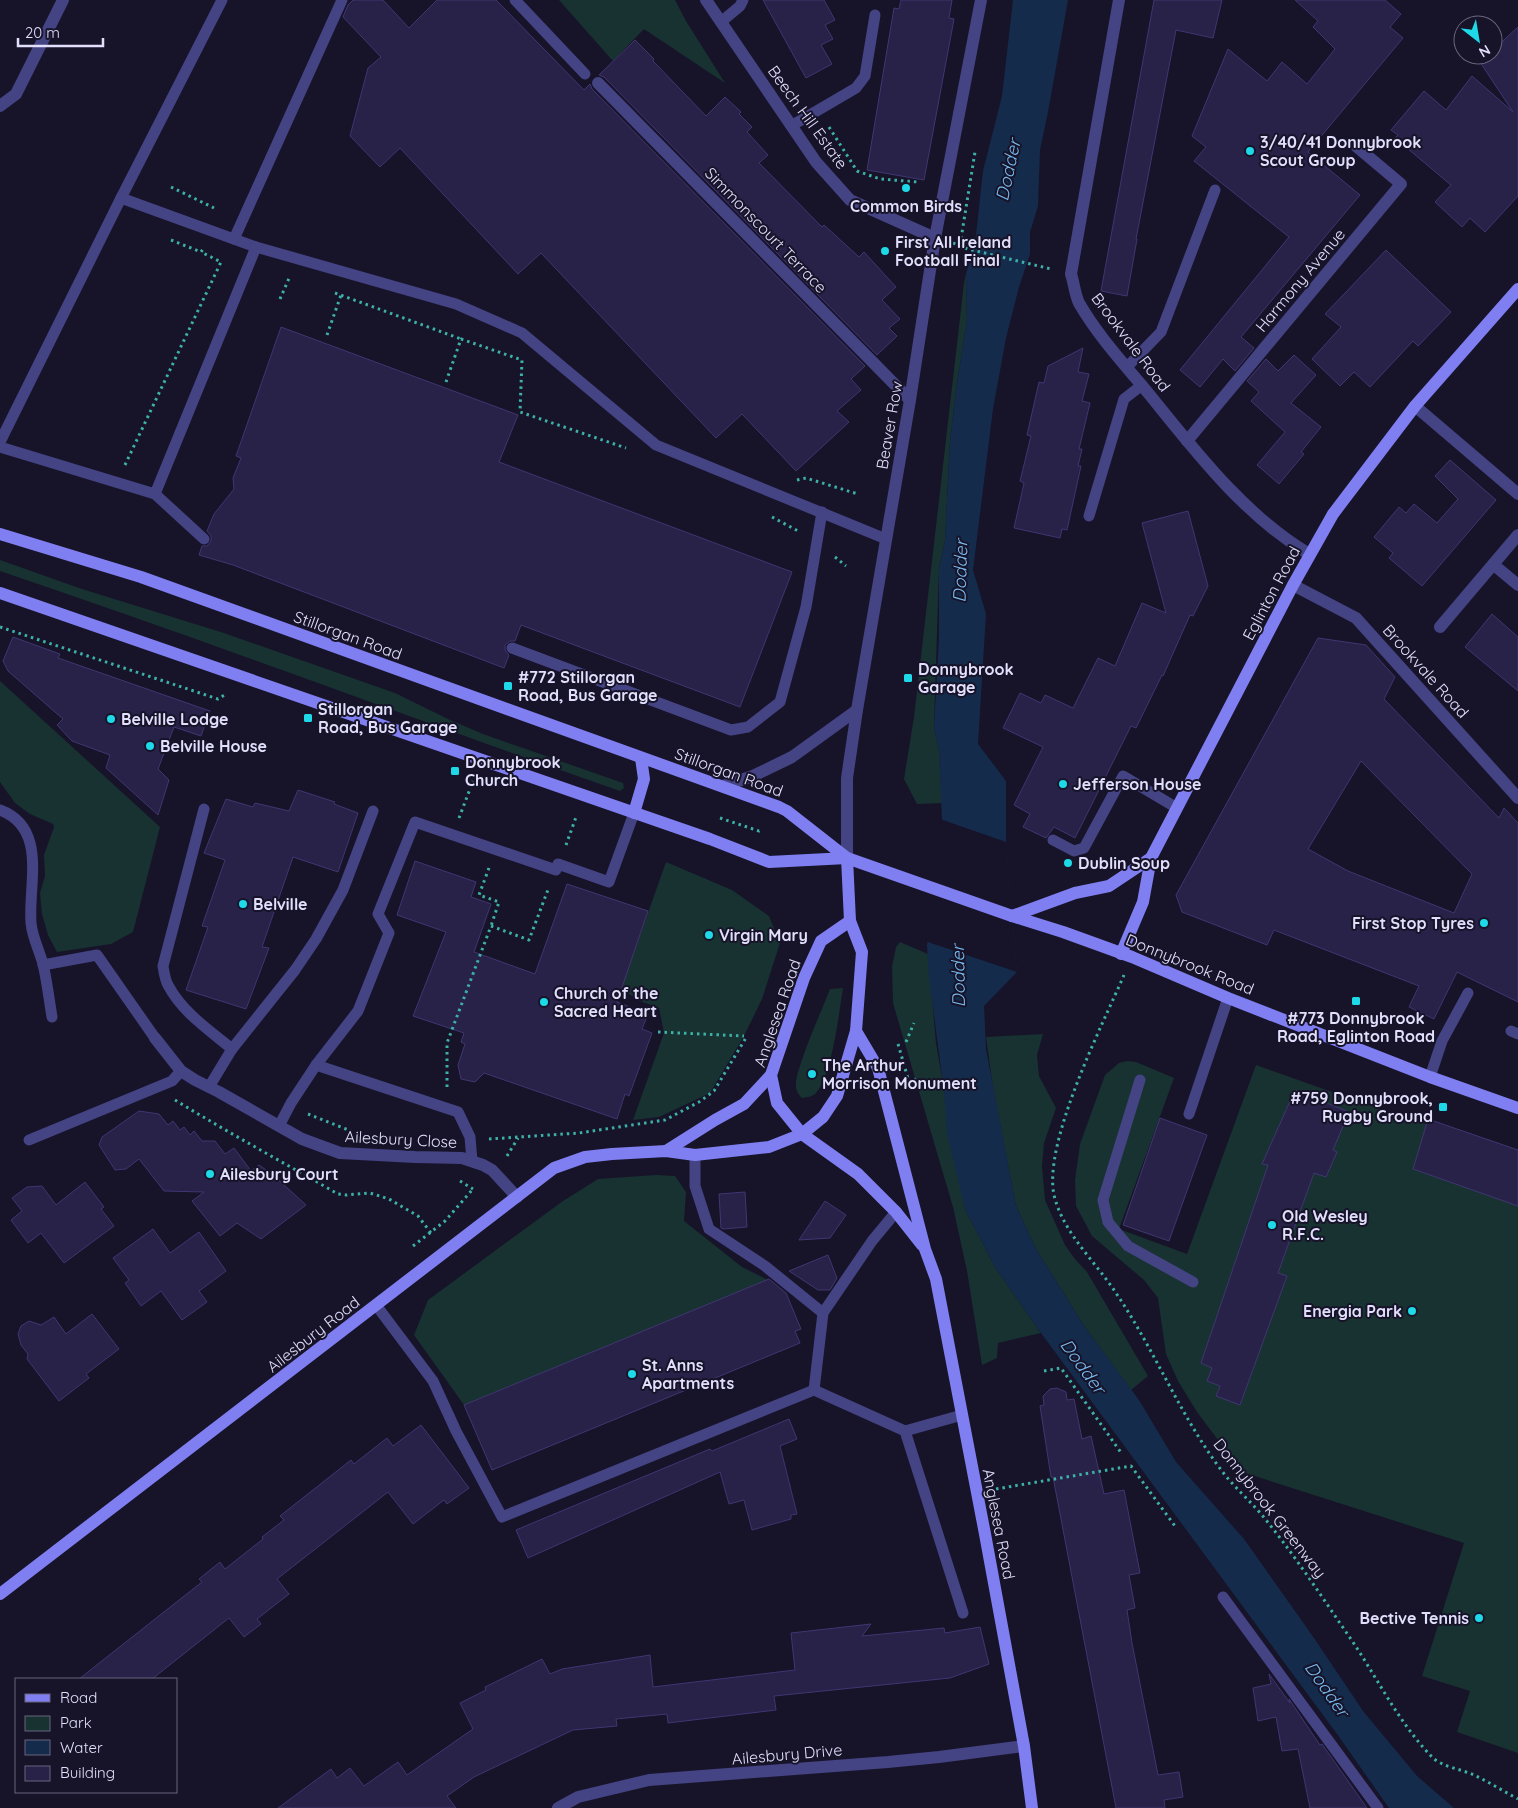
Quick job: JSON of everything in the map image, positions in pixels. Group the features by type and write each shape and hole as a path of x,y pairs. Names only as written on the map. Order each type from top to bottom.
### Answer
{"main road":[{"name":"Eglinton Road","path":"1121,954 1143,902 1151,858 1309,554 1332,514 1415,406 1518,289"},
{"name":"Stillorgan Road","path":"0,534 141,577 787,810 847,858"},
{"path":"0,593 710,839 769,862 847,858 850,921 862,952 856,1031"},
{"path":"634,813 644,779 641,758"},
{"name":"Donnybrook Road","path":"847,858 1063,932 1430,1077 1518,1108"},
{"path":"1012,916 1075,893 1109,886 1151,858"},
{"name":"Anglesea Road","path":"850,921 821,941 804,978 771,1075 777,1103 802,1134 858,1174 896,1212 925,1248"},
{"name":"Anglesea Road","path":"856,1031 878,1068 925,1248 936,1279 1024,1746 1032,1808"},
{"name":"Ailesbury Road","path":"0,1594 554,1168 585,1157 612,1154 666,1151 694,1155 769,1147 802,1134 823,1117 837,1096 856,1031"},
{"name":"Ailesbury Road","path":"666,1151 744,1104 771,1075"}],"street":[{"path":"0,106 16,94 63,0"},
{"name":"Beech Hill Estate","path":"706,0 816,162 850,200 935,238"},
{"name":"Beaver Row","path":"847,858 847,778 857,710 910,400 935,238 980,0"},
{"name":"Brookvale Road","path":"1119,0 1071,274 1078,302 1127,367 1187,440 1246,506 1284,540 1309,554"},
{"name":"Simmonscourt Terrace","path":"598,83 910,400"},
{"name":"Harmony Avenue","path":"1187,440 1401,184 1357,147"},
{"path":"1415,406 1518,494"},
{"path":"1440,627 1518,535"},
{"path":"1494,565 1518,586"},
{"name":"Brookvale Road","path":"1293,585 1356,618 1518,798"},
{"path":"723,786 753,776 792,757 857,710"},
{"name":"Ailesbury Close","path":"155,1038 181,1070 302,1139 340,1153 458,1157 492,1170 517,1197"},
{"name":"Ailesbury Drive","path":"558,1808 578,1797 649,1780 905,1760 1024,1746"}],"lane":[{"path":"0,442 222,0"},
{"path":"234,239 342,0"},
{"path":"515,0 585,74"},
{"path":"721,22 740,6 743,0"},
{"path":"791,126 856,88 865,76 875,15"},
{"path":"1127,367 1160,332 1215,190"},
{"path":"121,198 256,247 456,304 522,333 656,445 886,539"},
{"path":"155,494 256,247"},
{"path":"1089,516 1124,399 1142,385"},
{"path":"0,447 155,494 204,539"},
{"path":"512,648 730,730 748,727 780,702 806,607 822,512"},
{"path":"1053,840 1074,851 1084,848 1123,776 1177,808"},
{"path":"204,809 163,966 167,984 181,1004 232,1049"},
{"path":"0,810 10,814 23,827 33,851 31,924 43,965 52,1017"},
{"path":"209,1087 232,1049 295,970 316,939 343,890 373,811"},
{"path":"279,1126 291,1103 316,1065 358,1011 388,933 378,914 416,822 608,882 634,813"},
{"path":"43,965 97,955 155,1038"},
{"path":"1430,1077 1442,1041 1468,993"},
{"path":"1188,1114 1228,998"},
{"path":"316,1065 458,1112 470,1137 472,1161"},
{"path":"28,1140 172,1080 181,1070"},
{"path":"1140,1080 1103,1200 1108,1222 1128,1246 1193,1282"},
{"path":"694,1155 695,1186 709,1229 765,1266 823,1313"},
{"path":"814,1390 823,1313 872,1241 896,1212"},
{"path":"376,1305 433,1381 456,1430 502,1517 814,1390 905,1431 962,1415"},
{"path":"905,1431 963,1613"},
{"path":"1223,1597 1378,1808"}],"path":[{"path":"819,111 858,171 880,179 918,182"},
{"path":"960,245 971,183"},
{"path":"171,188 222,211"},
{"path":"166,238 201,252"},
{"path":"968,249 1049,269"},
{"path":"117,482 216,274"},
{"path":"280,299 290,275 299,279"},
{"path":"333,292 461,339"},
{"path":"327,336 341,295"},
{"path":"0,626 218,699 221,697"},
{"path":"453,834 473,781"},
{"path":"491,926 529,940 576,817"},
{"path":"716,824 719,818 760,831 762,829"},
{"path":"447,1108 448,1043 499,902 480,895 490,864"},
{"path":"906,1042 914,1023"},
{"path":"658,1032 744,1036"},
{"name":"Donnybrook Greenway","path":"1094,1042 1075,1090 1058,1142 1053,1181 1054,1196 1071,1233 1117,1293 1177,1402 1219,1467 1241,1494 1265,1518 1281,1539 1350,1637 1410,1730 1434,1760 1474,1775 1518,1800"},
{"path":"898,1044 909,1082 916,1079"},
{"path":"152,1089 338,1194 370,1193 389,1199 418,1216 431,1232"},
{"path":"413,1246 445,1221 481,1178 505,1160 519,1137"},
{"path":"1044,1371 1061,1368 1122,1454"},
{"path":"977,1493 1131,1466 1175,1526"}],"green space":[{"path":"559,0 675,0 725,83 644,29 613,61"},
{"path":"966,274 967,320 950,442 945,541 939,569 934,728 939,750 942,803 917,804 904,779 914,717"},
{"path":"0,560 82,589 224,633 395,693 483,734 623,783 624,788 620,791 0,571"},
{"path":"0,681 160,827 133,932 111,944 57,952 48,935 42,914 40,893 45,876 44,855 54,827 53,824 30,814 15,803 0,782"},
{"path":"666,862 732,890 769,916 780,943 762,999 744,1036 710,1093 659,1117 633,1120 664,1033 659,1008 640,1001 621,989"},
{"path":"900,942 928,954 936,1043 965,1209 995,1267 1041,1333 998,1343 997,1358 982,1365 967,1271 953,1207 893,1003 892,967 896,947"},
{"path":"843,988 831,1058 822,1084 816,1093 802,1098 796,1088 796,1080 804,1055 830,989"},
{"path":"1043,1034 1037,1055 1039,1076 1056,1108 1044,1143 1042,1166 1045,1200 1065,1245 1087,1272 1148,1376 1131,1390 1084,1326 1036,1249 1016,1206 993,1088 986,1037"},
{"name":"Energia Park","path":"1127,1061 1136,1062 1174,1078 1119,1229 1187,1254 1256,1065 1380,1109 1518,1154 1518,1753 1457,1732 1470,1691 1422,1676 1464,1543 1242,1472 1197,1412 1178,1381 1166,1354 1158,1298 1144,1280 1092,1236 1076,1206 1075,1180 1080,1144 1105,1075 1119,1063"},
{"path":"656,1175 675,1176 686,1192 684,1221 742,1267 768,1280 464,1405 414,1335 428,1300 563,1201 598,1179"}],"water":[{"name":"Dodder","path":"1013,0 1068,0 1040,150 1038,206 1030,232 1030,254 1019,287 1006,338 993,409 973,570 986,614 978,744 1006,781 1006,842 1017,972 984,1006 986,1049 1016,1206 1036,1249 1084,1326 1139,1400 1176,1462 1244,1539 1363,1711 1417,1776 1454,1808 1389,1808 1337,1734 1041,1333 995,1267 965,1209 947,1134 944,1091 929,978 927,945 942,819 939,750 934,728 939,637 939,569 945,541 950,442 967,320 966,274 976,235 983,171 1002,96"}],"pier":[{"path":"940,819 1006,842 1017,972 925,941"}],"building":[{"path":"353,0 383,0 409,28 437,0 496,0 584,90 590,84 592,89 865,366 851,379 861,390 837,411 849,422 796,471 742,414 716,438 541,253 518,274 400,148 380,167 350,136 368,68 381,57 343,17 348,5"},
{"path":"763,0 824,0 835,20 825,25 833,39 821,45 832,64 806,78"},
{"path":"901,0 952,0 949,18 954,19 924,180 867,170 894,8 899,9"},
{"path":"1154,0 1222,0 1213,38 1176,30 1127,296 1101,291"},
{"path":"1295,0 1385,0 1401,14 1390,27 1403,38 1308,152 1360,195 1241,337 1254,348 1235,371 1223,359 1200,387 1180,370 1289,237 1194,161 1206,147 1192,136 1228,49 1267,81 1282,62 1307,84 1335,49 1313,27 1318,21"},
{"path":"1518,27 1518,196 1485,232 1470,218 1462,227 1435,202 1451,185 1395,138 1398,135 1391,130 1424,91 1446,110 1472,76 1513,112 1482,65 1503,65 1503,41"},
{"path":"635,40 706,116 725,97 741,112 739,114 752,127 747,132 768,155 759,163 822,227 824,225 859,257 864,252 896,287 882,300 900,319 889,328 897,336 877,355 604,77 599,75"},
{"path":"1386,250 1451,312 1418,346 1413,341 1370,387 1354,372 1340,386 1312,359 1341,327 1325,314"},
{"path":"281,327 518,415 499,462 792,572 740,707 521,625 515,641 510,641 505,645 505,650 509,655 504,668 233,565 199,555 202,546 207,546 211,541 211,536 207,531 214,514 234,489 233,478 241,458 236,456"},
{"path":"1083,348 1078,372 1089,374 1082,401 1090,403 1079,449 1082,449 1078,466 1081,466 1067,530 1062,529 1060,538 1014,528 1024,483 1020,481 1031,436 1027,435 1039,382 1044,383 1048,366"},
{"path":"1294,355 1316,375 1291,403 1321,427 1301,452 1304,454 1279,484 1257,465 1285,432 1251,401 1259,392 1247,381 1266,359 1278,371"},
{"path":"1450,460 1496,500 1422,586 1389,558 1393,553 1374,537 1399,507 1406,513 1414,504 1437,523 1458,499 1435,476"},
{"path":"1188,511 1208,586 1193,616 1190,615 1163,676 1136,728 1131,726 1075,838 1054,827 1046,838 1023,827 1030,814 1014,805 1043,747 1003,728 1020,693 1041,703 1045,695 1073,708 1098,658 1115,666 1142,603 1166,613 1142,523"},
{"path":"1492,614 1518,637 1518,691 1465,647"},
{"path":"13,637 60,654 58,658 210,711 201,736 174,727 158,769 169,780 158,815 106,768 110,755 72,741 57,725 63,719 8,671 3,661"},
{"path":"1318,638 1366,645 1395,677 1384,699 1499,818 1504,808 1518,823 1518,1002 1457,972 1434,1019 1409,1007 1419,986 1274,930 1267,945 1182,912 1176,895","holes":["1361,761 1472,874 1454,913 1348,871 1308,849"]},
{"name":"Belville","path":"298,790 335,802 334,804 358,813 338,872 293,857 262,947 269,948 246,1009 186,990 208,927 202,926 225,860 204,853 226,799 253,807 255,803 289,811"},
{"name":"Church of the Sacred Heart","path":"415,861 476,882 471,897 491,904 474,952 535,974 567,884 648,911 617,1002 648,1014 642,1029 652,1033 629,1096 625,1094 617,1119 484,1073 475,1082 461,1079 458,1065 465,1044 461,1042 464,1033 413,1016 446,932 397,915"},
{"name":"Old Wesley R.F.C.","path":"1295,1090 1349,1112 1333,1150 1337,1152 1326,1177 1314,1173 1278,1273 1287,1276 1240,1405 1216,1396 1220,1386 1207,1381 1212,1368 1201,1363 1268,1165 1262,1164"},
{"name":"Ailesbury Court","path":"139,1111 159,1114 168,1125 173,1121 180,1130 184,1127 190,1135 194,1131 202,1141 215,1141 225,1154 234,1148 251,1171 259,1165 306,1205 261,1239 237,1223 220,1236 192,1201 204,1192 164,1191 139,1159 126,1169 115,1170 99,1145 102,1137"},
{"path":"1160,1118 1207,1135 1169,1241 1123,1225"},
{"path":"1428,1119 1518,1150 1518,1206 1413,1169"},
{"path":"85,1182 104,1207 101,1209 114,1226 64,1263 41,1233 28,1243 11,1220 22,1211 12,1198 27,1187 42,1186 56,1205"},
{"path":"745,1192 747,1227 721,1228 719,1194"},
{"path":"825,1201 846,1215 830,1238 799,1240"},
{"path":"153,1229 170,1253 199,1232 226,1271 199,1291 207,1302 182,1320 161,1291 141,1306 125,1283 129,1280 113,1258"},
{"path":"828,1255 837,1278 830,1290 818,1290 789,1271"},
{"name":"St. Anns Apartments","path":"769,1279 786,1293 801,1329 795,1331 800,1343 492,1470 464,1405"},
{"path":"92,1314 119,1349 86,1374 89,1378 59,1401 27,1359 28,1354 21,1345 18,1334 21,1326 29,1321 41,1325 54,1317 66,1334"},
{"path":"1057,1388 1066,1392 1067,1400 1074,1399 1082,1439 1091,1436 1104,1494 1124,1490 1140,1573 1129,1575 1135,1608 1127,1610 1132,1643 1158,1775 1179,1772 1183,1797 1164,1800 1165,1808 1116,1808 1053,1477 1051,1477 1040,1406 1044,1405 1043,1396 1050,1389"},
{"path":"789,1419 797,1439 780,1446 797,1514 791,1515 791,1519 752,1530 744,1500 729,1504 720,1472 528,1558 516,1530 710,1449 712,1451"},
{"path":"421,1425 469,1488 447,1504 444,1500 413,1524 388,1492 277,1579 289,1594 257,1619 261,1624 244,1637 229,1618 153,1678 80,1678 202,1582 199,1579 220,1562 225,1569 263,1539 262,1537 284,1520 280,1516 351,1460 354,1464 387,1438 393,1446"},
{"path":"871,1624 862,1636 944,1628 945,1633 980,1627 989,1664 950,1678 774,1696 776,1710 668,1723 667,1714 616,1719 617,1726 573,1730 474,1777 447,1796 456,1808 278,1808 331,1769 337,1778 350,1768 364,1786 398,1762 407,1775 473,1729 460,1703 486,1690 485,1687 542,1659 550,1674 562,1669 650,1655 653,1687 795,1670 791,1633"},
{"path":"1269,1674 1367,1808 1310,1808 1298,1749 1282,1751 1276,1717 1258,1721 1253,1688 1271,1684"}],"place":[{"name":"3/40/41 Donnybrook Scout Group","path":"1250,151"},
{"name":"Common Birds","path":"906,188"},
{"name":"First All Ireland Football Final","path":"885,251"},
{"name":"Donnybrook Garage","path":"908,678"},
{"name":"#772 Stillorgan Road, Bus Garage","path":"508,686"},
{"name":"Stillorgan Road, Bus Garage","path":"308,718"},
{"name":"Belville Lodge","path":"111,719"},
{"name":"Belville House","path":"150,746"},
{"name":"Donnybrook Church","path":"455,771"},
{"name":"Jefferson House","path":"1063,784"},
{"name":"Dublin Soup","path":"1068,863"},
{"name":"Belville","path":"243,904"},
{"name":"First Stop Tyres","path":"1484,923"},
{"name":"Virgin Mary","path":"709,935"},
{"name":"#773 Donnybrook Road, Eglinton Road","path":"1356,1001"},
{"name":"Church of the Sacred Heart","path":"544,1002"},
{"name":"The Arthur Morrison Monument","path":"812,1074"},
{"name":"#759 Donnybrook, Rugby Ground","path":"1443,1107"},
{"name":"Ailesbury Court","path":"210,1174"},
{"name":"Old Wesley R.F.C.","path":"1272,1225"},
{"name":"Energia Park","path":"1412,1311"},
{"name":"St. Anns Apartments","path":"632,1374"},
{"name":"Bective Tennis","path":"1479,1618"}]}
